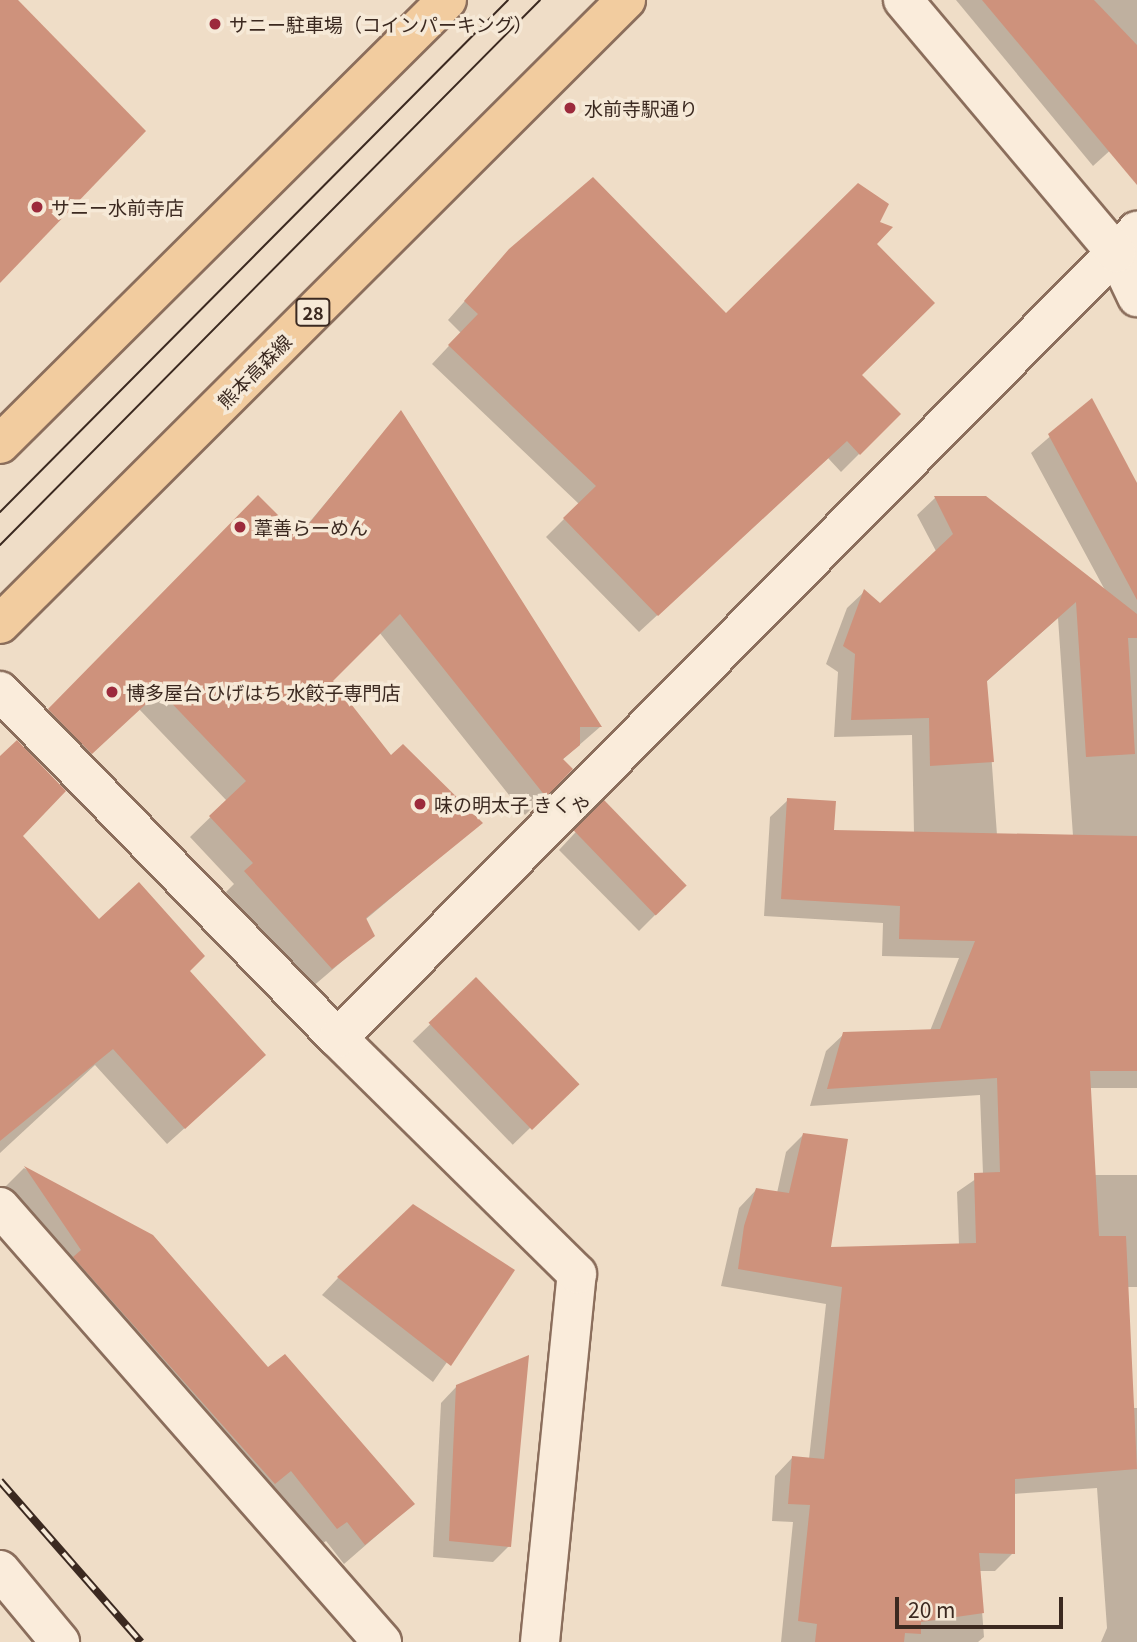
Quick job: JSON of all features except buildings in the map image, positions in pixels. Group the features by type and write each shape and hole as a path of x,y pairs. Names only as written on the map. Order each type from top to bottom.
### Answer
{"main road":[{"path":"0,443 447,0"},
{"name":"熊本高森線","path":"0,624 626,0"}],"street":[{"path":"903,0 1126,242 1137,297"},
{"path":"338,1038 1126,242"},
{"path":"0,691 338,1038 578,1274 540,1642"},
{"path":"0,1207 382,1642"},
{"path":"0,1570 60,1642"}],"tram line":[{"path":"0,512 508,0"},
{"path":"0,545 540,0"}],"railway":[{"path":"0,1481 141,1642"}],"place":[{"name":"サニー駐車場（コインパーキング）","path":"215,24"},
{"name":"水前寺駅通り","path":"570,108"},
{"name":"サニー水前寺店","path":"37,207"},
{"name":"葦善らーめん","path":"240,527"},
{"name":"博多屋台 ひげはち 水餃子専門店","path":"112,692"},
{"name":"味の明太子 きくや","path":"420,804"}]}
